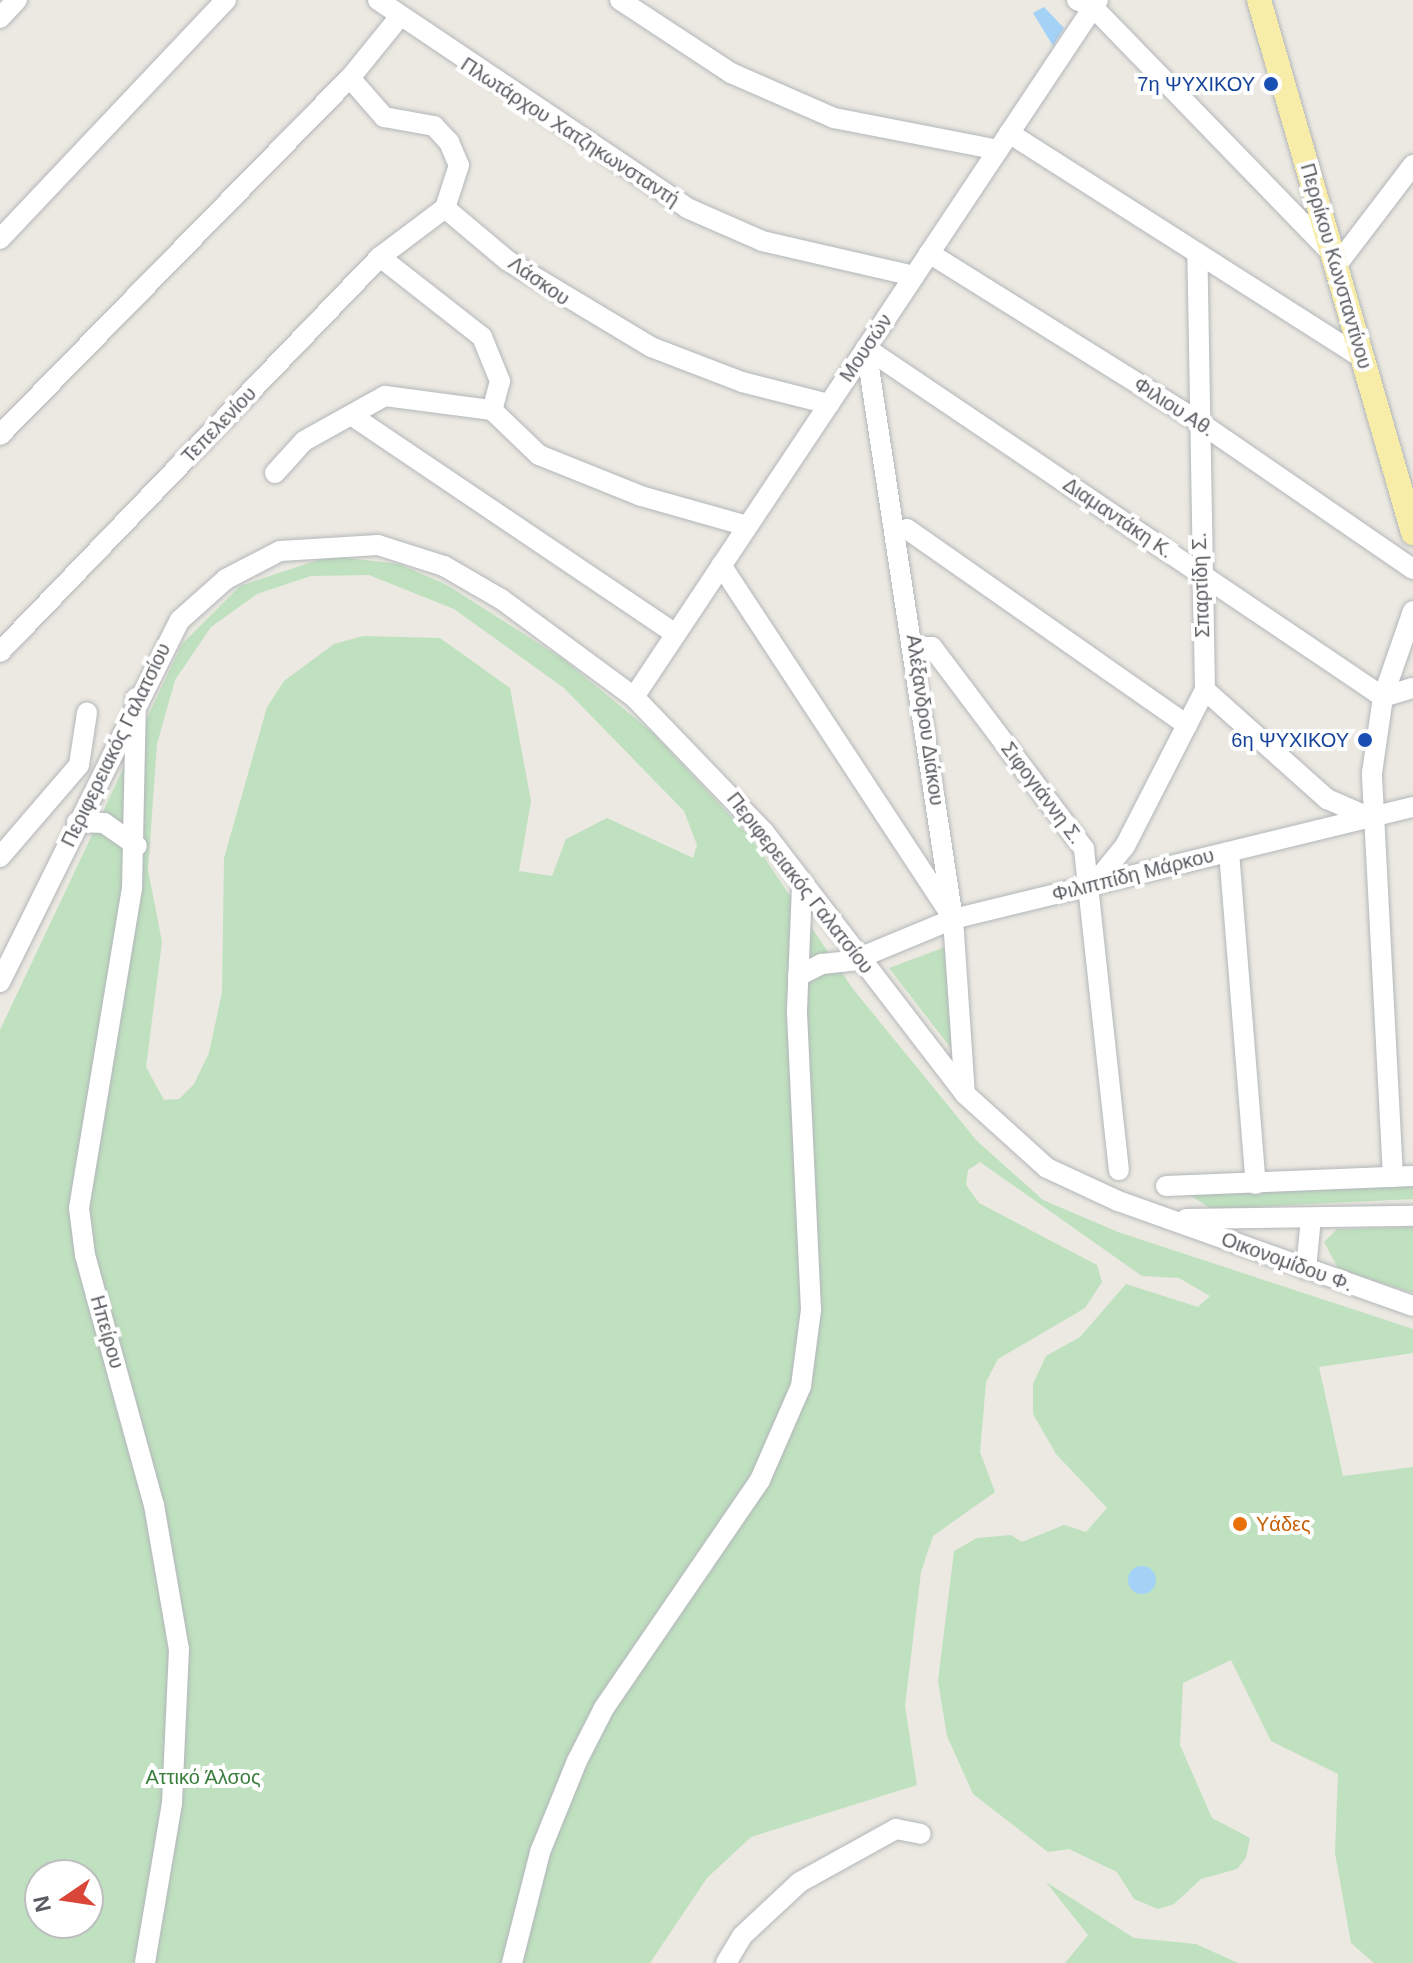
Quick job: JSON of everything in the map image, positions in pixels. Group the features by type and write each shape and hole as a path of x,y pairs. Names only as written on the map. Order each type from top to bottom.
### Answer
{"main road":[{"name":"Περρίκου Κωνσταντίνου","path":"1259,0 1411,520"}],"street":[{"path":"0,18 17,0"},
{"path":"0,239 226,0"},
{"name":"Πλωτάρχου Χατζηκωνσταντή","path":"378,0 397,20 687,208 762,241 914,276"},
{"path":"620,0 731,73 834,118 1003,142 1197,253 1362,358"},
{"path":"1089,2 1334,260 1413,165"},
{"name":"Μουσών","path":"634,697 1003,142 1089,2"},
{"path":"0,435 350,78 397,20"},
{"path":"350,78 384,117 434,126 449,142 459,165 445,208"},
{"name":"Τεπελενίου","path":"0,652 380,257 445,208"},
{"name":"Λάσκου","path":"445,208 583,312 742,382 829,404"},
{"name":"Φιλιου Αθ.","path":"929,253 1196,420 1413,569"},
{"name":"Σπαρτίδη Σ.","path":"1093,885 1125,846 1205,690 1196,420 1197,253"},
{"path":"380,257 482,337 500,381 492,410"},
{"name":"Αλέξανδρου Διάκου","path":"866,348 898,532 953,919 965,1094"},
{"name":"Διαμαντάκη Κ.","path":"866,348 1383,697"},
{"path":"275,473 304,441 354,417 385,396 492,410 539,455 641,496 747,526"},
{"path":"354,417 676,634"},
{"path":"898,532 907,529 1187,725"},
{"name":"Περιφερειακός Γαλατσίου","path":"0,982 136,698 180,620 226,579 280,551 354,542 444,566 634,697 701,761 802,881 965,1094 1047,1168 1162,1217"},
{"path":"721,565 953,919"},
{"path":"1166,1186 1403,1177 1371,818 1383,697 1413,611"},
{"name":"Σιφογιάννη Σ.","path":"915,647 932,647 1075,837 1093,885 1119,1170"},
{"path":"1383,697 1413,688"},
{"path":"1205,690 1327,799 1371,818"},
{"name":"Ηπείρου","path":"136,698 137,846 79,1208 176,1620 172,1803 145,1963"},
{"path":"0,857 79,765 87,713"},
{"name":"Φιλιππίδη Μάρκου","path":"798,976 822,964 860,959 953,919 1413,807"},
{"path":"77,822 104,823 137,846"},
{"path":"1229,852 1256,1184"},
{"path":"512,1963 540,1852 591,1734 760,1480 801,1386 811,1310 798,976 802,881"},
{"path":"1162,1217 1413,1216"},
{"name":"Οικονομίδου Φ.","path":"1162,1217 1413,1306"},
{"path":"1306,1269 1311,1218"},
{"path":"726,1963 742,1936 800,1882 864,1852 896,1829 921,1834"}],"green space":[{"name":"Αττικό Άλσος","path":"330,556 399,564 447,585 563,659 653,733 751,838 853,989 977,1141 1043,1200 1118,1232 1413,1329 1413,1353 1319,1367 1343,1476 1413,1467 1413,1963 1374,1963 1351,1943 1335,1853 1338,1774 1271,1741 1231,1660 1183,1683 1180,1745 1212,1818 1250,1838 1246,1858 1237,1869 1201,1879 1174,1904 1158,1909 1134,1899 1117,1872 1069,1849 1048,1852 973,1794 947,1736 938,1681 954,1551 977,1538 1011,1535 1022,1542 1064,1525 1086,1532 1107,1508 1056,1454 1033,1414 1033,1384 1046,1356 1080,1337 1126,1284 1198,1307 1210,1296 1179,1278 1142,1276 980,1162 968,1170 966,1185 979,1203 1097,1265 1102,1282 1085,1308 998,1359 986,1382 980,1452 995,1492 933,1536 921,1572 905,1706 917,1785 751,1837 707,1878 650,1963 0,1963 0,1030 182,644 240,586","holes":["369,575 454,609 564,688 684,811 697,845 693,858 607,818 566,839 552,876 519,871 531,801 510,688 440,638 363,636 334,644 284,681 267,707 224,858 222,992 209,1053 194,1084 179,1099 164,1100 146,1067 162,942 148,870 157,744 175,680 211,627 257,594 311,576"]},
{"path":"948,946 957,1056 889,968"},
{"path":"1413,1182 1413,1199 1211,1209 1184,1191"},
{"path":"1413,1227 1413,1293 1339,1270 1324,1242 1337,1229"},
{"path":"1046,1882 1134,1938 1196,1944 1238,1963 1065,1963 1088,1935"}],"water":[{"path":"1044,7 1064,28 1053,46 1033,13"},
{"path":"1142,1566 1152,1570 1156,1580 1152,1590 1142,1594 1132,1590 1128,1580 1132,1570"}],"place":[{"name":"7η ΨΥΧΙΚΟΥ","path":"1271,84"},
{"name":"6η ΨΥΧΙΚΟΥ","path":"1365,740"},
{"name":"Υάδες","path":"1240,1524"}]}
